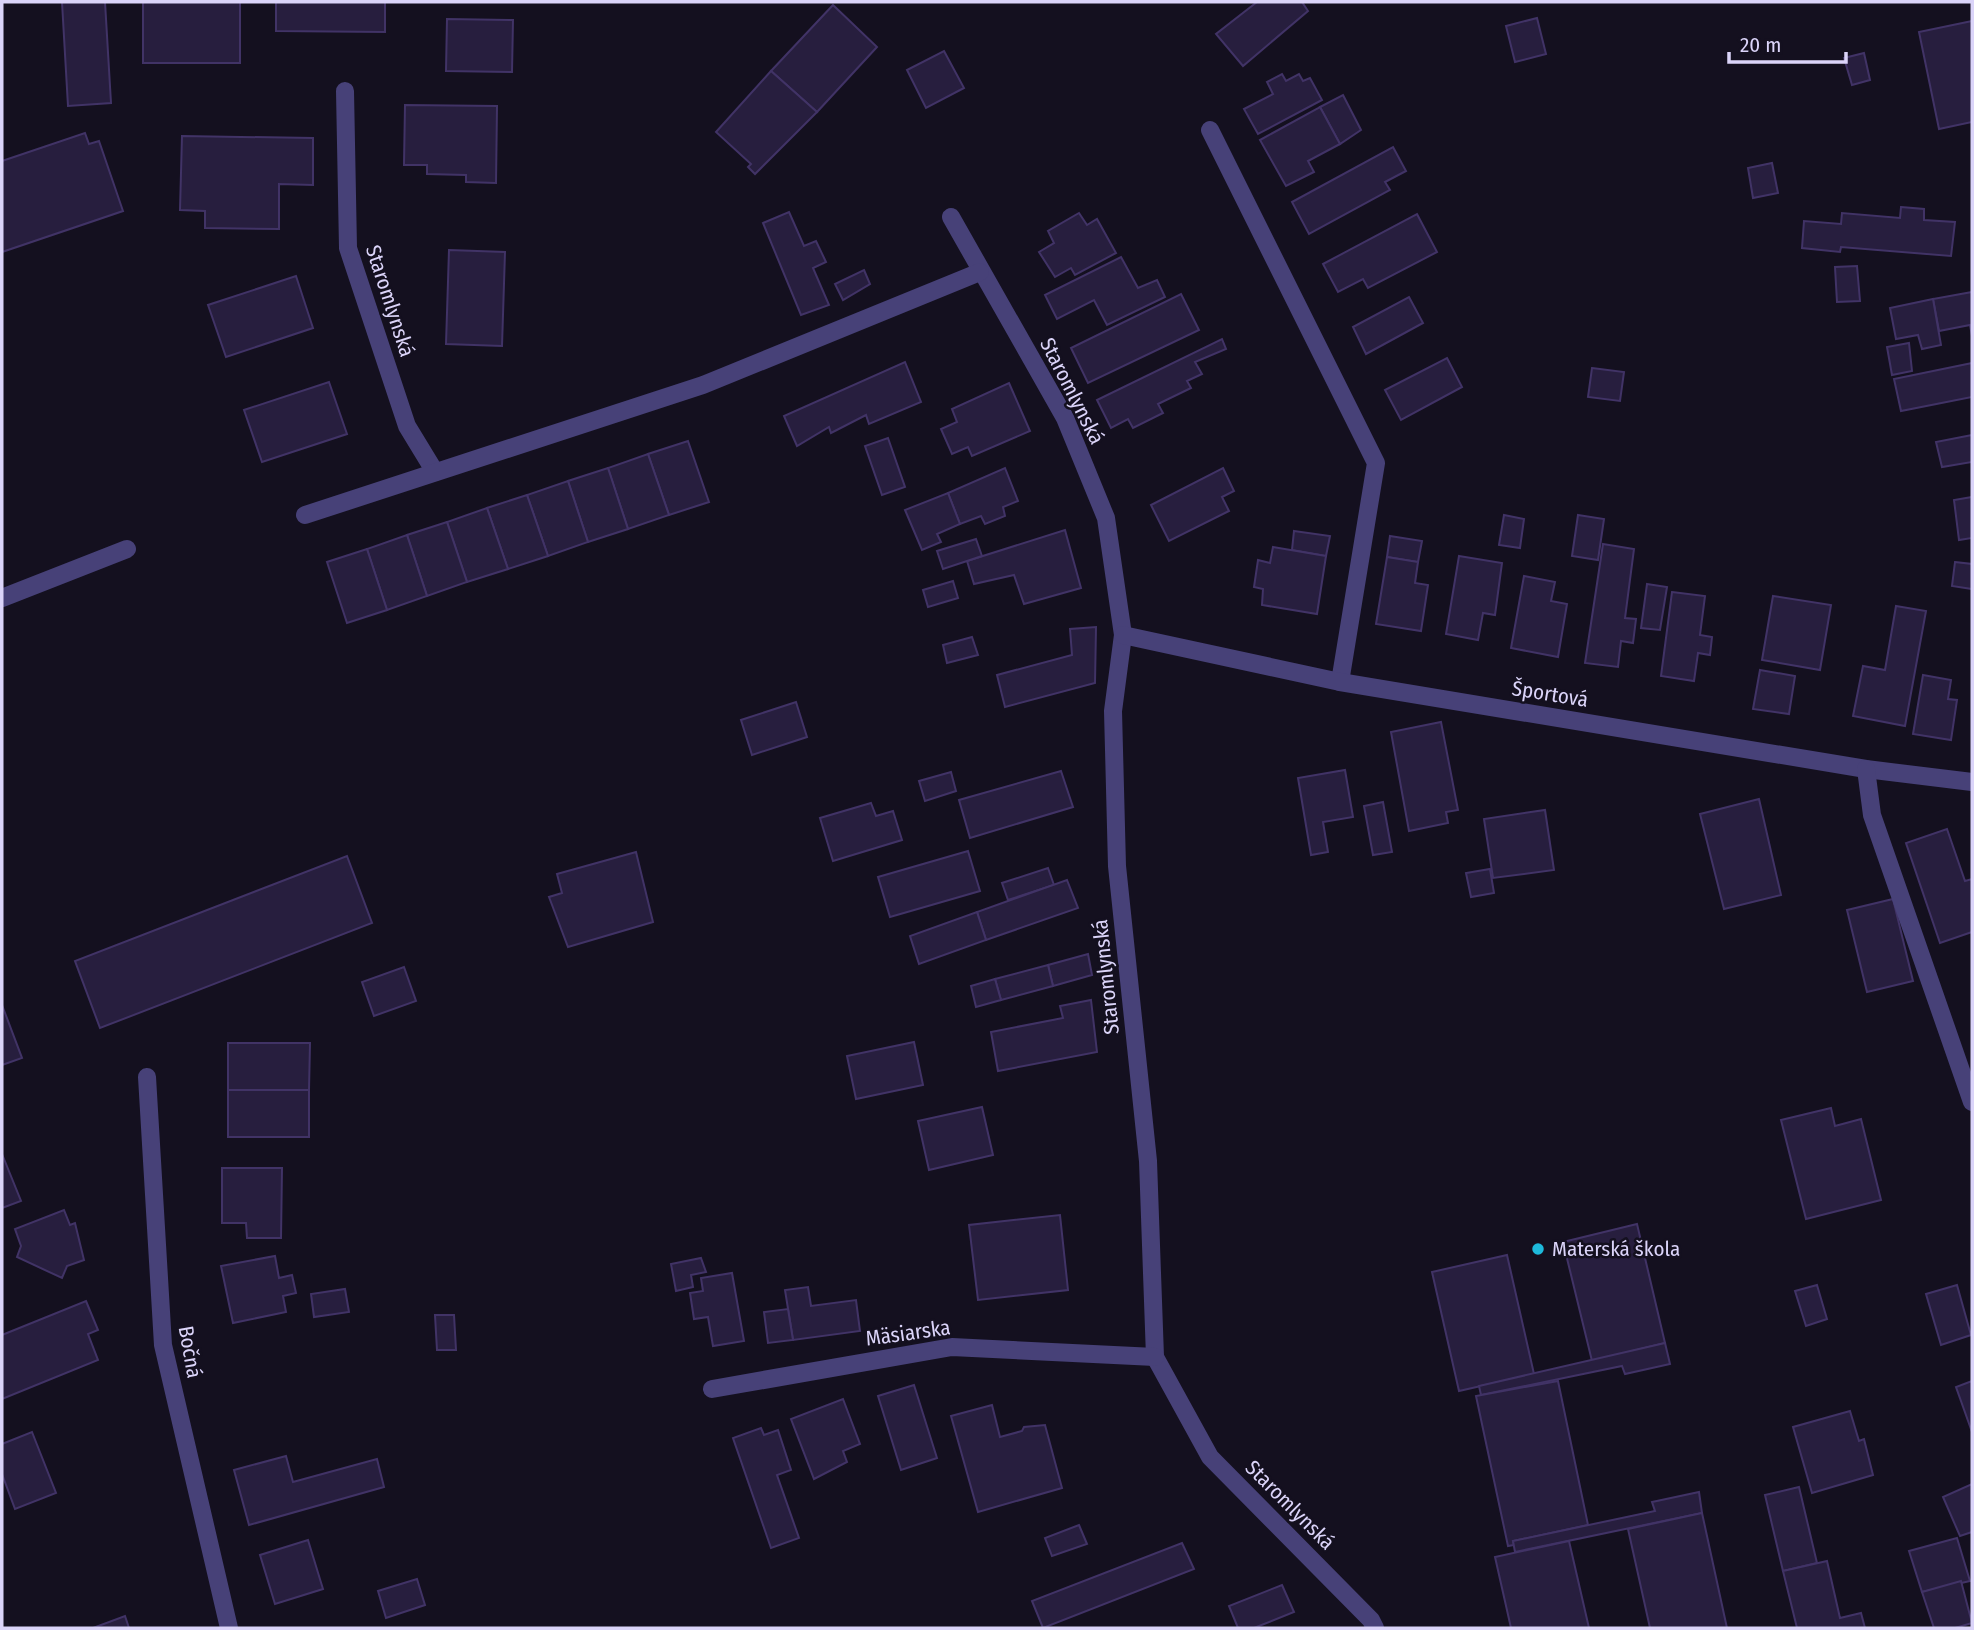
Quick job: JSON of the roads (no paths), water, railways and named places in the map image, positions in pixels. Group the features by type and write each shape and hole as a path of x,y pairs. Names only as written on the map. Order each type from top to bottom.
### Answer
{"street":[{"name":"Staromlynská","path":"345,90 348,248 407,426 435,472"},
{"path":"1210,130 1376,463 1340,682"},
{"name":"Staromlynská","path":"951,217 1065,418 1106,519 1123,635 1113,711 1117,866 1148,1161 1155,1357 1210,1457 1371,1620 1375,1628"},
{"path":"305,515 703,385 980,272"},
{"path":"2,598 127,549"},
{"name":"Športová","path":"1123,635 1340,682 1866,769 1972,782"},
{"path":"1866,769 1872,816 1972,1102"},
{"name":"Bočná","path":"147,1077 163,1345 229,1628"},
{"name":"Mäsiarska","path":"712,1389 952,1347 1155,1357"}],"place":[{"name":"Materská škola","path":"1538,1249"}]}
